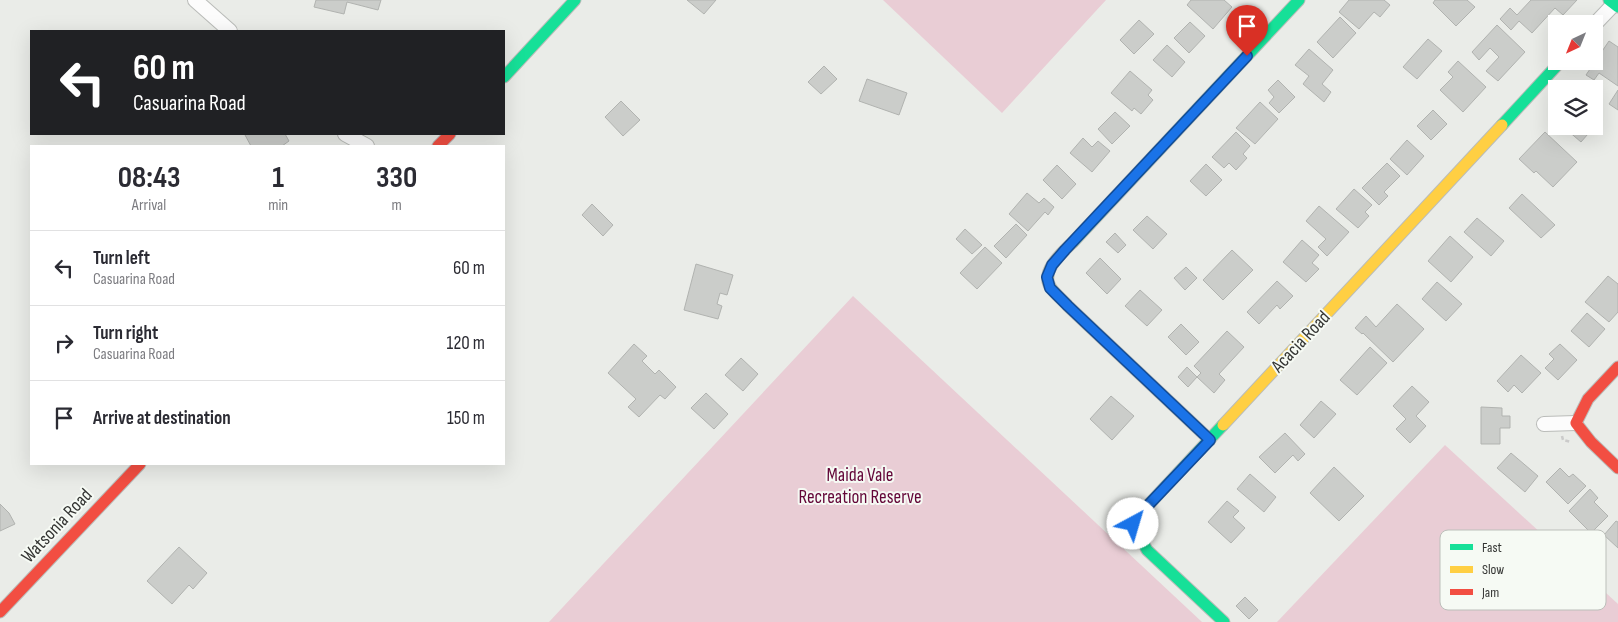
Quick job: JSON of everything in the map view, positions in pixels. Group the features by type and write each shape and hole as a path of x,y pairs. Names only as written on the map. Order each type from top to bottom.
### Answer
{"street":[{"path":"195,0 229,30"},
{"path":"505,75 575,0"},
{"path":"1210,440 1068,306 1050,288 1047,277 1052,265 1065,250 1299,0"},
{"path":"1603,16 1614,4"},
{"name":"Acacia Road","path":"1224,622 1147,550 1133,524 1138,516 1553,70"},
{"path":"347,135 365,145"},
{"path":"439,145 449,135"},
{"path":"1576,423 1579,412 1589,398 1618,366"},
{"path":"1544,424 1576,423"},
{"path":"1576,423 1591,442 1618,468"},
{"name":"Watsonia Road","path":"0,612 139,465"}],"green space":[{"path":"883,0 1106,0 1002,113"},
{"name":"Maida Vale Recreation Reserve","path":"853,296 1202,622 549,622"},
{"path":"1445,445 1537,530 1440,530 1440,610 1606,610 1606,593 1618,604 1618,622 1277,622"}],"building":[{"path":"316,0 381,0 378,10 347,2 344,14 314,7"},
{"path":"687,0 716,0 704,14"},
{"path":"1191,0 1224,0 1232,7 1213,29 1187,5"},
{"path":"1349,0 1384,0 1390,5 1380,17 1374,12 1359,29 1339,12"},
{"path":"1435,0 1467,0 1475,7 1456,26 1433,3"},
{"path":"1531,0 1577,0 1563,15 1555,8 1532,33 1519,21 1511,30 1500,19 1510,8 1517,15"},
{"path":"1340,17 1356,33 1333,58 1317,42"},
{"path":"1139,20 1154,34 1134,54 1120,40"},
{"path":"1190,22 1205,36 1189,53 1174,38"},
{"path":"1497,25 1525,52 1498,81 1486,71 1499,57 1490,48 1479,60 1472,52"},
{"path":"1428,39 1442,51 1417,79 1403,67"},
{"path":"1609,41 1618,47 1618,86 1599,73 1594,80 1586,75 1589,70 1603,70 1603,50"},
{"path":"1167,45 1185,62 1172,77 1153,60"},
{"path":"1309,49 1333,70 1322,84 1331,92 1324,102 1303,84 1309,76 1295,65"},
{"path":"1458,61 1486,87 1463,112 1440,90 1453,77 1448,72"},
{"path":"824,66 837,79 821,94 808,82"},
{"path":"1130,71 1152,90 1148,95 1153,100 1141,114 1134,108 1132,111 1111,93"},
{"path":"867,79 907,93 899,115 859,101"},
{"path":"1278,80 1295,97 1279,113 1269,103 1274,97 1268,90"},
{"path":"1618,90 1618,110 1609,104"},
{"path":"621,101 640,120 623,136 605,117"},
{"path":"1260,102 1278,119 1255,144 1236,128"},
{"path":"1433,110 1447,124 1431,140 1417,126"},
{"path":"1115,112 1130,126 1112,144 1098,129"},
{"path":"1236,132 1250,146 1243,154 1247,158 1236,170 1229,163 1224,168 1212,157"},
{"path":"1545,132 1577,162 1553,187 1536,171 1534,173 1519,159"},
{"path":"245,135 286,135 289,141 283,145 250,145"},
{"path":"1573,135 1587,135 1581,142"},
{"path":"1083,138 1092,147 1098,141 1110,151 1092,172 1070,153"},
{"path":"1407,140 1424,156 1407,175 1390,159"},
{"path":"1387,163 1400,176 1384,192 1388,196 1379,205 1362,188"},
{"path":"1206,164 1222,180 1206,196 1190,181"},
{"path":"1057,165 1076,184 1062,199 1043,180"},
{"path":"1354,189 1372,205 1365,212 1369,216 1358,228 1336,209"},
{"path":"1027,193 1039,203 1044,198 1054,207 1048,215 1045,212 1028,231 1009,214"},
{"path":"1522,194 1555,225 1541,238 1509,208"},
{"path":"592,204 613,225 603,236 582,215"},
{"path":"1319,206 1349,232 1327,256 1318,247 1326,239 1306,221"},
{"path":"1147,216 1167,234 1153,249 1133,230"},
{"path":"1477,218 1504,241 1491,256 1464,232"},
{"path":"1016,224 1027,235 1006,258 994,246"},
{"path":"965,229 982,245 972,254 956,239"},
{"path":"1115,233 1126,245 1118,253 1106,242"},
{"path":"1450,236 1473,257 1451,282 1428,261"},
{"path":"1302,240 1319,255 1312,263 1319,269 1306,282 1283,262"},
{"path":"985,247 1002,263 977,289 960,273"},
{"path":"1232,250 1253,270 1223,300 1203,280"},
{"path":"1100,258 1121,279 1107,294 1086,273"},
{"path":"696,264 733,275 727,295 720,293 717,304 722,306 718,319 684,310"},
{"path":"1186,267 1197,278 1185,290 1174,278"},
{"path":"1608,276 1618,284 1618,312 1609,322 1585,302"},
{"path":"1277,281 1293,296 1280,309 1277,305 1259,324 1247,312"},
{"path":"1437,282 1462,304 1446,321 1422,299"},
{"path":"1140,290 1162,310 1147,326 1125,306"},
{"path":"1397,304 1424,329 1393,362 1363,333 1355,328 1366,316 1376,327"},
{"path":"1587,313 1605,329 1589,347 1571,331"},
{"path":"1181,324 1199,342 1186,355 1168,337"},
{"path":"1227,331 1244,347 1219,374 1225,380 1214,393 1197,377 1201,373 1194,366"},
{"path":"634,344 647,356 642,361 655,374 659,370 676,387 665,399 660,395 639,417 628,407 636,399 608,373"},
{"path":"1560,344 1577,360 1558,380 1545,368 1554,359 1549,354"},
{"path":"1370,347 1387,363 1357,395 1340,380"},
{"path":"1521,355 1541,373 1522,393 1514,385 1508,392 1497,381"},
{"path":"741,358 758,374 743,391 725,375"},
{"path":"1187,367 1197,377 1188,387 1178,377"},
{"path":"1412,386 1429,402 1416,416 1426,426 1410,443 1396,429 1406,419 1393,406"},
{"path":"706,393 728,414 714,429 691,408"},
{"path":"1111,396 1134,416 1112,440 1090,419"},
{"path":"1321,401 1336,414 1314,438 1300,425"},
{"path":"1481,407 1502,408 1502,416 1510,416 1510,428 1500,428 1500,444 1481,444"},
{"path":"1285,433 1305,454 1298,461 1293,455 1275,473 1259,457"},
{"path":"1511,453 1538,476 1525,492 1497,468"},
{"path":"1334,467 1364,496 1339,521 1310,493"},
{"path":"1560,468 1569,477 1573,474 1586,486 1568,504 1546,482"},
{"path":"1250,474 1276,497 1264,512 1237,489"},
{"path":"1590,489 1598,498 1594,502 1608,516 1594,530 1588,530 1569,511"},
{"path":"1227,501 1239,511 1233,517 1245,528 1231,543 1208,522"},
{"path":"0,504 9,513 15,524 0,531"},
{"path":"1616,521 1618,522 1618,548 1606,537 1606,533"},
{"path":"179,547 207,573 193,589 189,585 172,604 147,581"},
{"path":"1245,597 1258,610 1249,619 1236,606"}],"traffic: fast":[{"path":"505,76 575,0"},
{"path":"1073,242 1299,0"},
{"path":"1609,0 1618,7"},
{"path":"1502,125 1553,70"},
{"path":"1223,425 1138,516 1133,524 1147,550 1224,622"}],"traffic: slow":[{"path":"1223,425 1502,125"},
{"path":"1073,242 1058,257 1050,269 1048,282 1051,288 1210,440"}],"traffic: jam":[{"path":"439,145 449,135"},
{"path":"1618,367 1588,399 1576,423 1591,442 1618,468"},
{"path":"0,612 139,465"}],"route":[{"path":"1133,524 1138,516 1210,440 1068,306 1050,288 1047,277 1052,265 1065,250 1247,56"}]}
